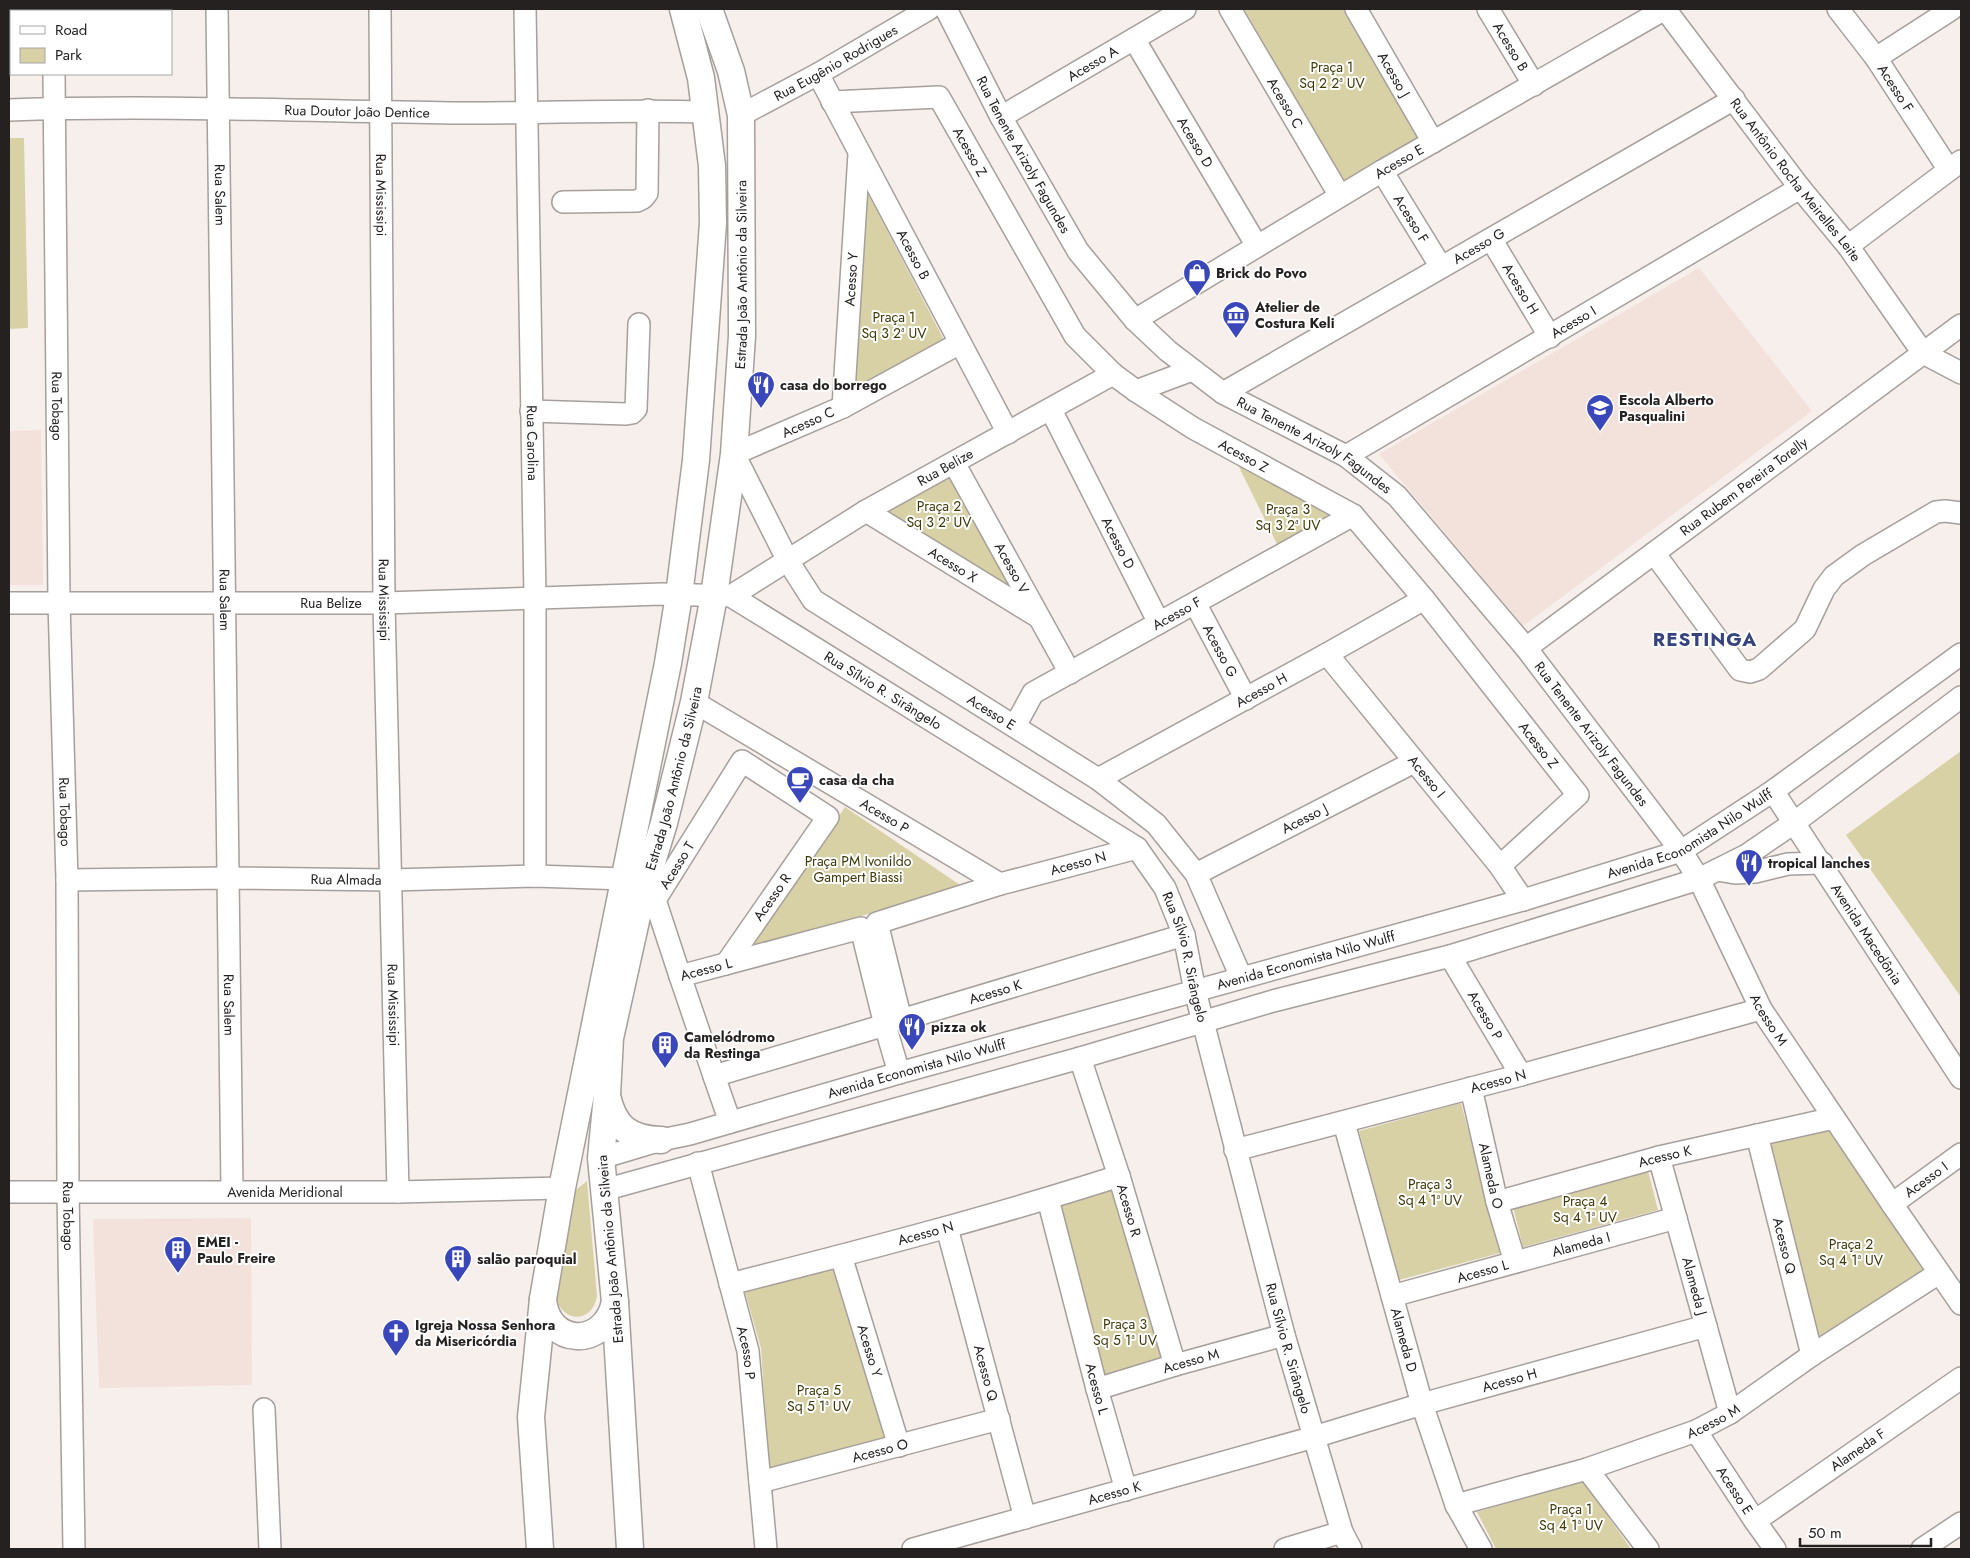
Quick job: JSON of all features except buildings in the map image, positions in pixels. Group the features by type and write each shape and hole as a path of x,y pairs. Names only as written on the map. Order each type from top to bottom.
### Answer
{"main road":[{"name":"Estrada João Antônio da Silveira","path":"630,1549 615,1302 600,1158 607,1095 610,1038 641,892 668,663 696,460 713,222 712,166 701,78 683,9"},
{"name":"Estrada João Antônio da Silveira","path":"540,1549 531,1416 543,1299 562,1188 641,892 664,823 721,588 734,454 742,336 741,115 731,71 709,9"},
{"path":"712,166 725,134 741,115"},
{"path":"696,460 702,504 698,560 702,569 708,574 713,574 721,588"},
{"path":"607,1095 610,1110 619,1124 630,1134 645,1140 661,1140"},
{"path":"562,1188 600,1158"},
{"path":"543,1299 544,1310 552,1325 566,1334 577,1337 588,1336 599,1331 613,1313 615,1302"}],"street":[{"name":"Rua Salem","path":"217,9 225,603 226,878 232,1190"},
{"name":"Rua Mississipi","path":"380,9 384,603 398,1192"},
{"name":"Rua Carolina","path":"525,9 535,598 535,876"},
{"name":"Rua Eugênio Rodrigues","path":"741,115 818,74 898,16 929,9"},
{"name":"Rua Tenente Arizoly Fagundes","path":"946,9 1001,117 1078,251 1135,320 1168,352 1223,393 1346,456 1397,496 1526,648 1681,851 1708,875"},
{"name":"Acesso A","path":"1001,117 1185,9"},
{"name":"Acesso C","path":"1230,9 1340,196"},
{"name":"Acesso J","path":"1356,9 1433,142"},
{"name":"Acesso B","path":"1488,9 1534,85"},
{"name":"Acesso E","path":"1135,320 1382,171 1665,9"},
{"name":"Rua Antônio Rocha Meirelles Leite","path":"1665,9 1800,188 1848,246 1923,353"},
{"name":"Acesso F","path":"1838,9 1955,166"},
{"path":"1876,58 1952,9"},
{"name":"Acesso D","path":"1134,39 1256,246"},
{"name":"Acesso B","path":"818,74 1008,433"},
{"name":"Rua Tobago","path":"54,75 59,602 67,880 68,1191 74,1549"},
{"name":"Acesso Z","path":"832,102 939,97 1075,336 1113,374 1193,428 1353,515 1424,599 1578,795 1500,866"},
{"name":"Acesso G","path":"1223,393 1734,99"},
{"name":"Rua Doutor João Dentice","path":"9,110 55,108 219,109 526,114 648,110 705,112"},
{"path":"563,202 637,200 643,198 647,193 648,110"},
{"name":"Acesso Y","path":"843,407 859,154"},
{"path":"1848,246 1955,166"},
{"name":"Acesso F","path":"1382,171 1441,267"},
{"name":"Acesso I","path":"1346,456 1800,188"},
{"name":"Acesso H","path":"1491,239 1550,337"},
{"path":"531,411 632,413 636,409 639,324"},
{"name":"Rua Rubem Pereira Torelly","path":"1526,648 1961,325"},
{"name":"Acesso C","path":"734,454 843,407 960,343"},
{"path":"1923,353 1961,373"},
{"path":"1136,391 1192,370"},
{"name":"Rua Belize","path":"9,603 384,603 678,594 721,588 788,561 866,511 1113,374"},
{"name":"Acesso D","path":"1051,410 1159,623"},
{"name":"Acesso E","path":"734,454 788,561 813,600 1098,779 1156,824 1196,874 1242,977"},
{"name":"Acesso V","path":"954,463 1070,673"},
{"name":"Acesso X","path":"866,511 1039,618"},
{"path":"1654,553 1740,670 1750,672 1759,668 1805,629 1824,590 1834,576 1863,555 1936,512 1961,513"},
{"name":"Acesso F","path":"1015,726 1033,693 1353,515"},
{"name":"Rua Sílvio R. Sirângelo","path":"721,588 1137,848 1165,888 1184,935 1195,991 1284,1335 1347,1541"},
{"name":"Acesso H","path":"1098,779 1246,699 1424,599"},
{"name":"Acesso G","path":"1195,603 1246,699"},
{"name":"Acesso I","path":"1327,654 1500,866 1523,900"},
{"name":"Avenida Economista Nilo Wulff","path":"600,1158 1523,900 1681,851 1773,791 1961,654"},
{"path":"604,1190 1080,1058 1274,1001 1450,956 1708,875 1747,855 1795,822 1961,697"},
{"name":"Acesso P","path":"694,702 1000,884"},
{"name":"Acesso T","path":"680,976 641,892 742,761"},
{"name":"Acesso R","path":"726,964 828,817 742,761"},
{"name":"Acesso J","path":"1196,874 1414,762"},
{"name":"Avenida Macedônia","path":"1773,791 1822,863 1961,1078"},
{"name":"Acesso N","path":"869,926 1000,884 1137,848"},
{"path":"1708,875 1755,872 1788,864 1822,863"},
{"name":"Acesso M","path":"1708,875 1761,1009 1961,1304"},
{"name":"Rua Almada","path":"67,880 226,878 392,880 535,876 641,892"},
{"path":"869,926 885,1025 899,1073"},
{"name":"Acesso L","path":"730,1122 680,976 869,926"},
{"name":"Acesso K","path":"869,926 901,1020 1184,935"},
{"name":"Acesso P","path":"1450,956 1521,1075"},
{"name":"Acesso N","path":"1235,1150 1344,1123 1761,1009"},
{"path":"714,1076 885,1025"},
{"name":"Acesso R","path":"1080,1058 1120,1176 1175,1365"},
{"name":"Alameda O","path":"1471,1088 1497,1202 1515,1262"},
{"name":"Acesso K","path":"1497,1202 1659,1157 1834,1118"},
{"name":"Alameda D","path":"1344,1123 1422,1404 1456,1504 1481,1549"},
{"name":"Acesso Q","path":"1757,1135 1812,1355"},
{"name":"Acesso I","path":"1892,1204 1961,1154"},
{"name":"Alameda J","path":"1659,1157 1730,1414"},
{"name":"Acesso P","path":"698,1163 748,1351 766,1549"},
{"name":"Acesso N","path":"730,1284 946,1228 1120,1176"},
{"name":"Avenida Meridional","path":"9,1192 232,1190 398,1192 562,1188"},
{"name":"Acesso L","path":"1048,1199 1097,1389 1126,1490"},
{"name":"Alameda I","path":"1515,1262 1676,1218"},
{"name":"Acesso Q","path":"946,1228 1025,1518"},
{"name":"Acesso Y","path":"841,1256 899,1446"},
{"name":"Acesso L","path":"1392,1296 1515,1262"},
{"name":"Acesso M","path":"1456,1504 1587,1469 1696,1431 1730,1414 1812,1355 1940,1273"},
{"name":"Acesso H","path":"1314,1437 1422,1404 1706,1326"},
{"name":"Acesso M","path":"1097,1389 1284,1335"},
{"name":"Alameda F","path":"1754,1521 1961,1378"},
{"path":"264,1409 270,1549"},
{"name":"Acesso O","path":"760,1482 999,1419"},
{"name":"Acesso E","path":"1696,1431 1754,1521 1776,1549"},
{"name":"Acesso K","path":"913,1549 955,1544 1025,1518 1314,1437"},
{"path":"1587,1469 1648,1549"},
{"path":"1922,1549 1961,1523"},
{"path":"1285,1549 1347,1541"}],"shaded area":[{"name":"Escola Alberto Pasqualini","path":"1699,268 1812,411 1523,626 1379,454"},
{"path":"41,430 43,585 9,585 9,431"},
{"path":"251,1218 252,1385 99,1388 93,1219"}],"green space":[{"name":"Praça 1 Sq 2 2ª UV","path":"1244,9 1344,9 1420,141 1345,184"},
{"path":"9,138 24,138 28,328 9,329"},
{"name":"Praça 1 Sq 3 2ª UV","path":"866,190 944,340 851,389"},
{"name":"Praça 3 Sq 3 2ª UV","path":"1238,465 1334,518 1278,546"},
{"name":"Praça 2 Sq 3 2ª UV","path":"949,474 1019,597 883,513"},
{"path":"1961,751 1961,997 1846,835"},
{"name":"Praça PM Ivonildo Gampert Biassi","path":"845,807 963,887 752,947"},
{"name":"Praça 3 Sq 4 1ª UV","path":"1461,1103 1500,1253 1399,1280 1359,1131"},
{"name":"Praça 2 Sq 4 1ª UV","path":"1832,1129 1926,1269 1818,1338 1768,1143"},
{"name":"Praça 4 Sq 4 1ª UV","path":"1648,1171 1658,1210 1523,1247 1513,1207"},
{"path":"587,1181 597,1296 590,1311 577,1317 564,1312 559,1306 556,1297 571,1194"},
{"name":"Praça 3 Sq 5 1ª UV","path":"1115,1188 1166,1358 1104,1377 1055,1204"},
{"name":"Praça 5 Sq 5 1ª UV","path":"836,1265 886,1438 769,1472 761,1348 745,1292"},
{"name":"Praça 1 Sq 4 1ª UV","path":"1583,1481 1631,1549 1496,1549 1477,1512"}],"place":[{"name":"Brick do Povo","path":"1197,297"},
{"name":"Atelier de Costura Keli","path":"1236,339"},
{"name":"casa do borrego","path":"761,409"},
{"name":"Escola Alberto Pasqualini","path":"1600,432"},
{"name":"casa da cha","path":"800,804"},
{"name":"tropical lanches","path":"1749,887"},
{"name":"pizza ok","path":"912,1051"},
{"name":"Camelódromo da Restinga","path":"665,1069"},
{"name":"EMEI - Paulo Freire","path":"178,1274"},
{"name":"salão paroquial","path":"458,1283"},
{"name":"Igreja Nossa Senhora da Misericórdia","path":"396,1357"}],"district":[{"name":"RESTINGA","path":"1705,639"}]}
